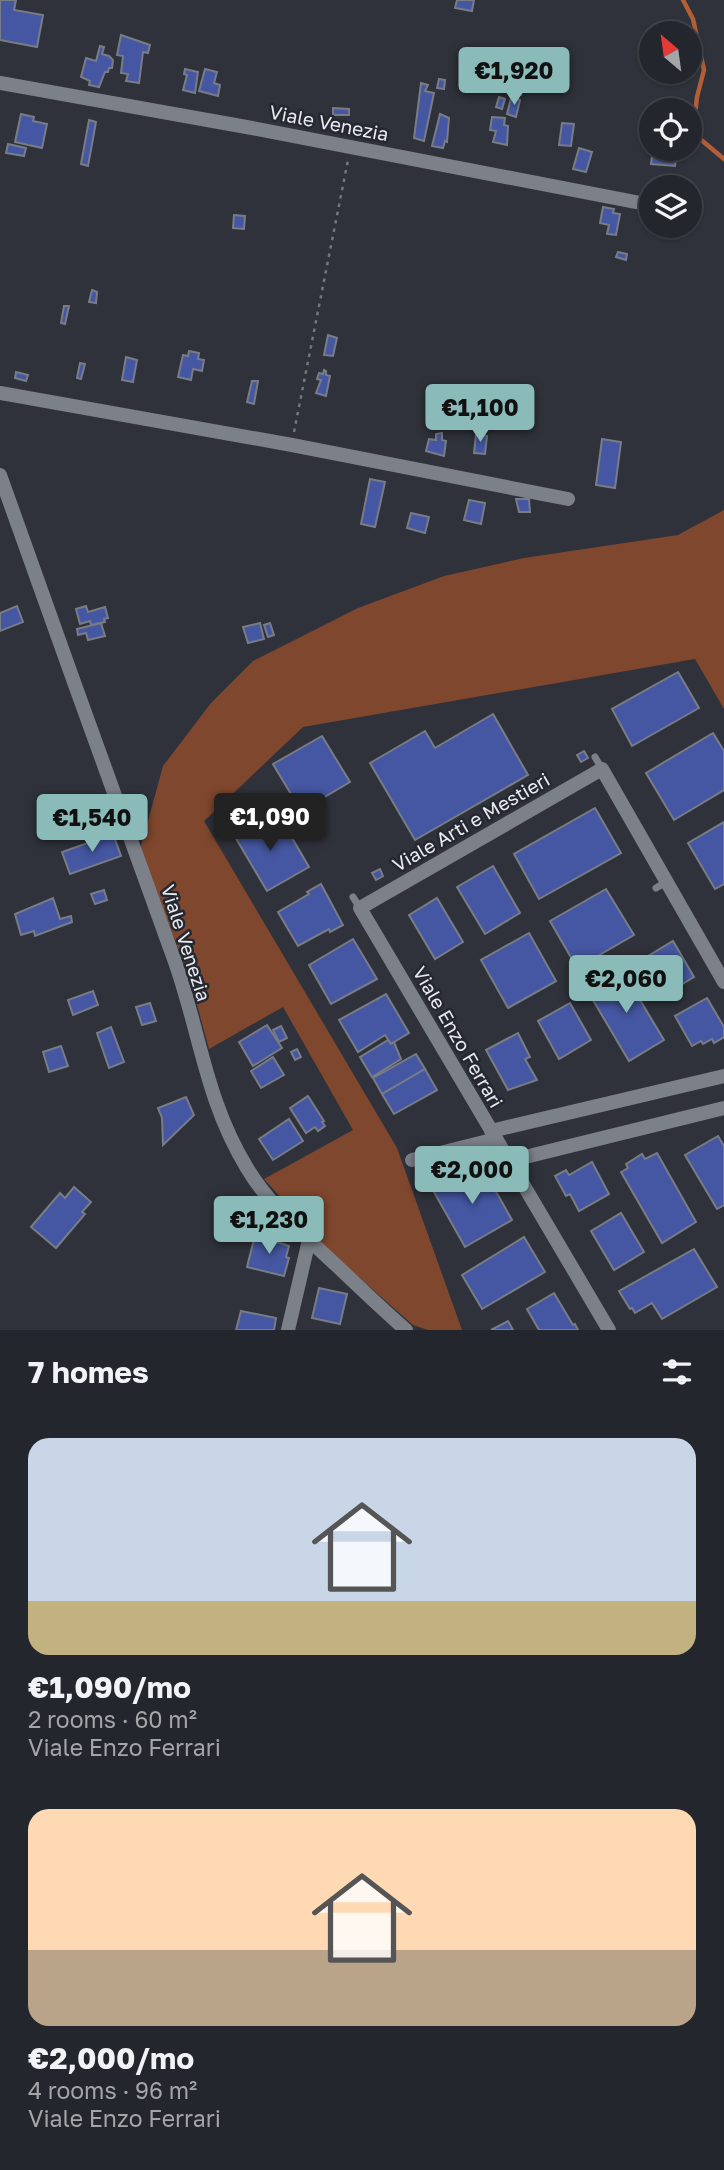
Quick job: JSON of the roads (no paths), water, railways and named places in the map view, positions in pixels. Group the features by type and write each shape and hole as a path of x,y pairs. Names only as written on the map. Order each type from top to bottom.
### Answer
{"street":[{"name":"Viale Venezia","path":"0,83 639,203"},
{"path":"0,393 292,445 568,499"},
{"name":"Viale Venezia","path":"0,475 98,755 175,962 215,1102 228,1133 265,1194 402,1329"},
{"name":"Viale Arti e Mestieri","path":"357,903 598,763 661,885 724,982"},
{"name":"Viale Enzo Ferrari","path":"357,903 431,1023 609,1330"},
{"path":"412,1160 494,1135 724,1076"},
{"path":"509,1161 724,1108"},
{"path":"288,1330 309,1240"}],"waterway":[{"path":"683,0 693,19 704,70 697,97 693,133 724,159"}]}
